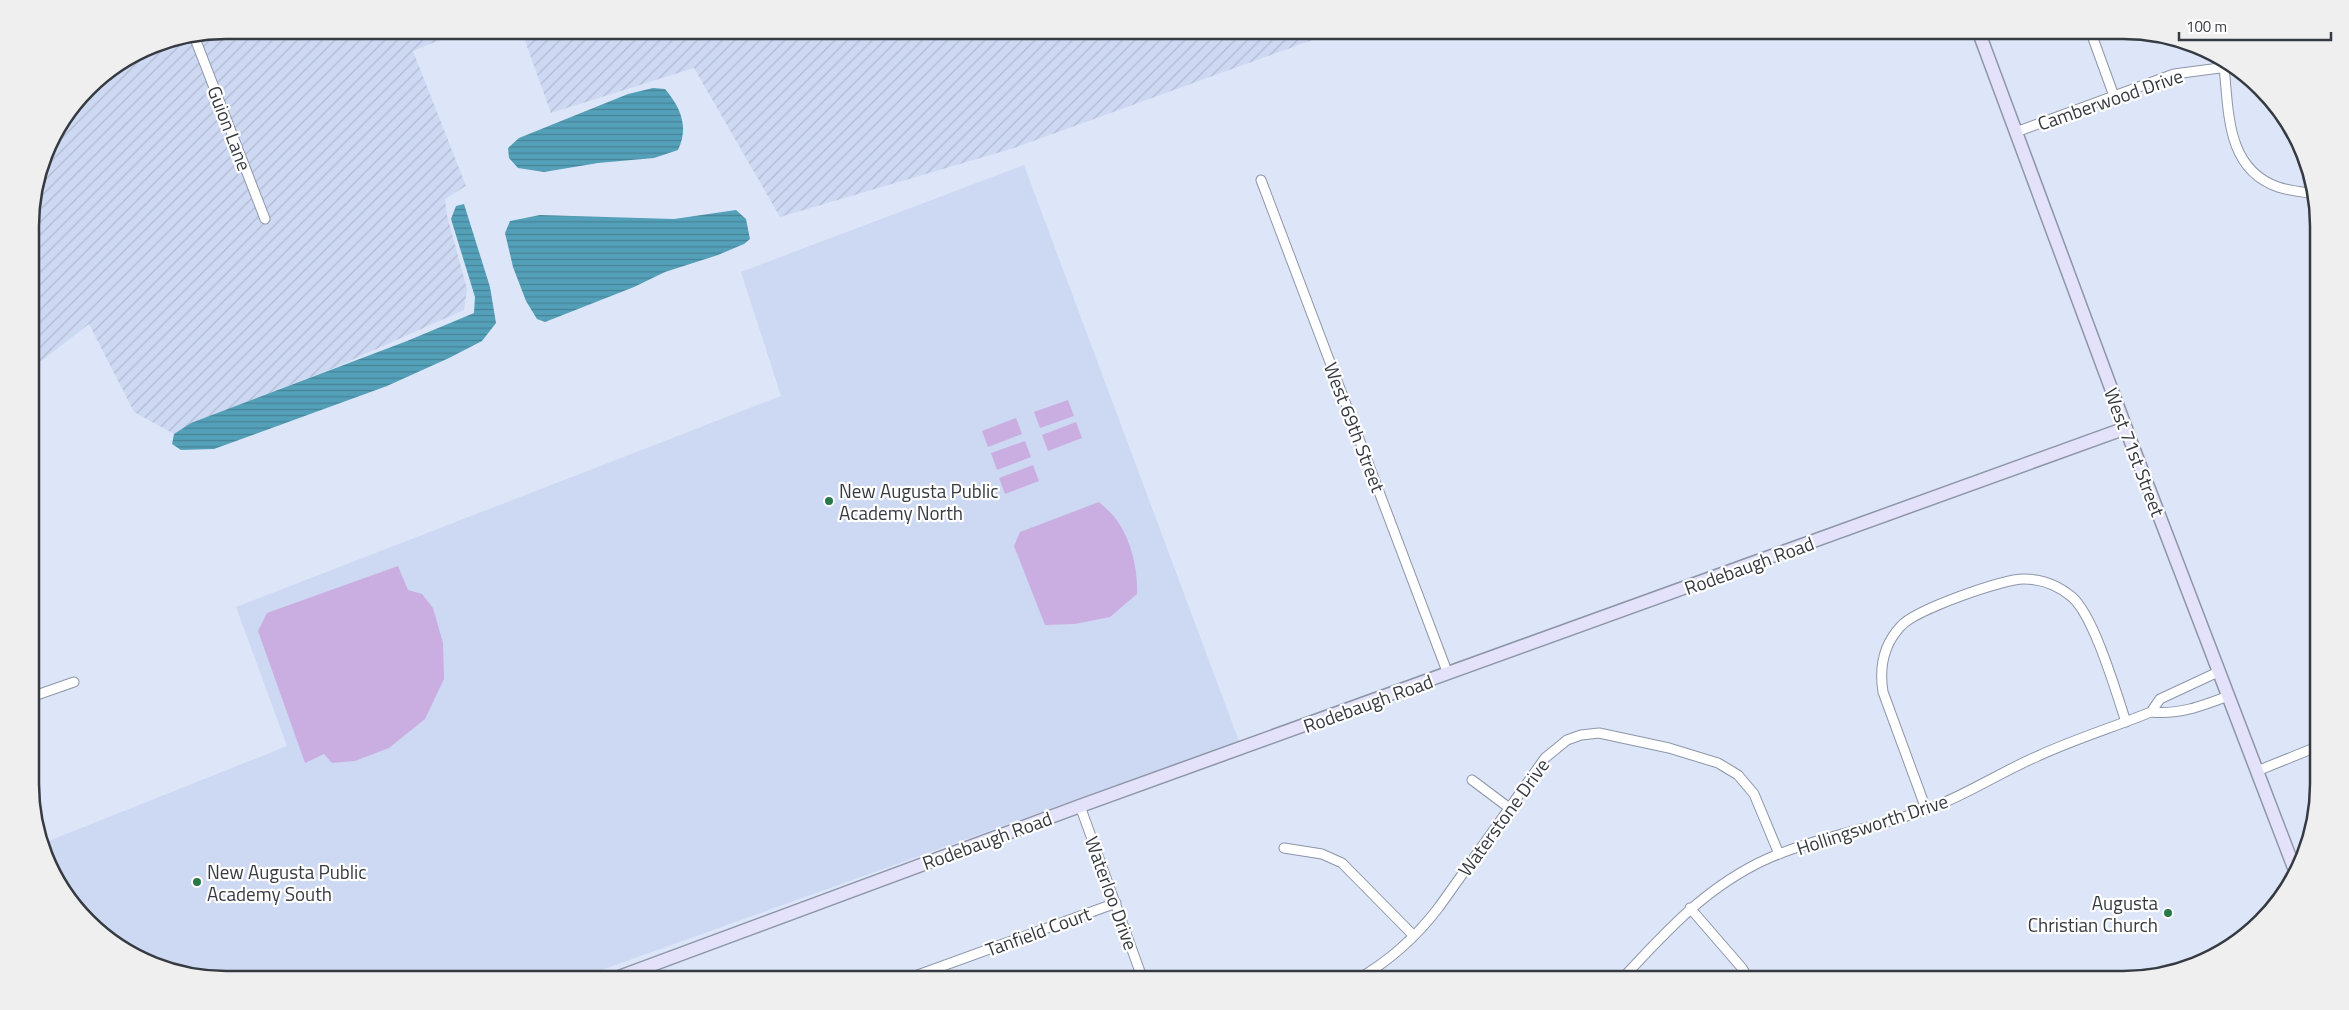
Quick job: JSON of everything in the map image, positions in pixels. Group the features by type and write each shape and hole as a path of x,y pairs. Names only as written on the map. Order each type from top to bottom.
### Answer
{"street":[{"name":"West 71st Street","path":"1981,39 2126,428 2292,864"},
{"path":"2093,39 2114,96"},
{"name":"Guion Lane","path":"196,41 265,219"},
{"name":"Camberwood Drive","path":"2016,132 2174,74 2222,67"},
{"path":"2224,68 2231,137 2240,158 2253,172 2268,183 2308,192"},
{"name":"West 69th Street","path":"1261,180 1448,674"},
{"name":"Rodebaugh Road","path":"636,971 1080,806 2126,428"},
{"path":"1926,809 1882,692 1880,677 1883,657 1890,639 1903,624 1922,611 2016,579 2040,580 2063,590 2076,600 2087,616 2126,722"},
{"name":"Hollingsworth Drive","path":"2151,712 2160,698 2218,672"},
{"path":"39,694 74,682"},
{"name":"Hollingsworth Drive","path":"1629,971 1690,908 1736,875 1779,854 1926,809 1962,794 2043,754 2151,712 2165,714 2192,710 2228,696"},
{"name":"Waterstone Drive","path":"1369,971 1390,957 1436,910 1508,807 1545,758 1558,745 1581,735 1609,733 1712,761 1734,772 1750,787 1758,801 1779,854"},
{"path":"2257,771 2310,750"},
{"path":"1472,780 1508,807"},
{"name":"Waterloo Drive","path":"1080,806 1140,971"},
{"path":"1284,848 1322,854 1342,863 1413,935"},
{"name":"Tanfield Court","path":"929,971 1116,903"},
{"path":"1690,908 1744,971"}],"shaded area":[{"path":"442,39 413,51 466,186 445,199 447,215 467,289 464,310 329,370 192,423 174,434 134,412 89,324 39,363 39,213 42,189 53,154 64,132 85,102 102,85 122,70 154,53 177,45 201,40"},
{"path":"524,39 1315,39 1014,148 780,217 694,68 551,113"},
{"name":"New Augusta Public Academy North","path":"1024,165 1239,741 599,971 201,970 177,965 143,952 112,933 93,917 77,898 64,878 48,841 287,746 236,607 781,396 741,272"},
{"path":"1068,400 1074,416 1040,428 1034,412"},
{"path":"1016,418 1022,434 988,447 982,431"},
{"path":"1076,422 1082,438 1048,451 1042,435"},
{"path":"1025,441 1031,457 997,470 991,453"},
{"path":"1033,465 1039,481 1005,494 999,478"},
{"path":"1099,502 1114,517 1130,545 1135,565 1137,594 1110,617 1075,624 1045,625 1014,546 1020,532"},
{"path":"398,566 408,590 422,594 433,608 443,643 444,679 425,719 389,748 355,761 332,763 324,754 305,763 258,631 267,613"}],"water":[{"path":"653,88 665,89 675,103 682,118 683,133 678,150 654,158 598,163 544,172 518,168 509,158 508,148 519,138 628,94"},
{"path":"464,204 490,287 496,323 482,341 387,386 214,449 181,450 172,444 174,434 191,423 407,341 474,313 475,297 451,219 456,206"},
{"path":"736,210 746,219 750,239 744,244 718,255 665,272 634,287 545,322 537,319 526,301 513,267 505,233 510,221 540,215 674,219"}],"place":[{"name":"New Augusta Public Academy North","path":"829,501"},
{"name":"New Augusta Public Academy South","path":"197,882"},
{"name":"Augusta Christian Church","path":"2168,913"}]}
